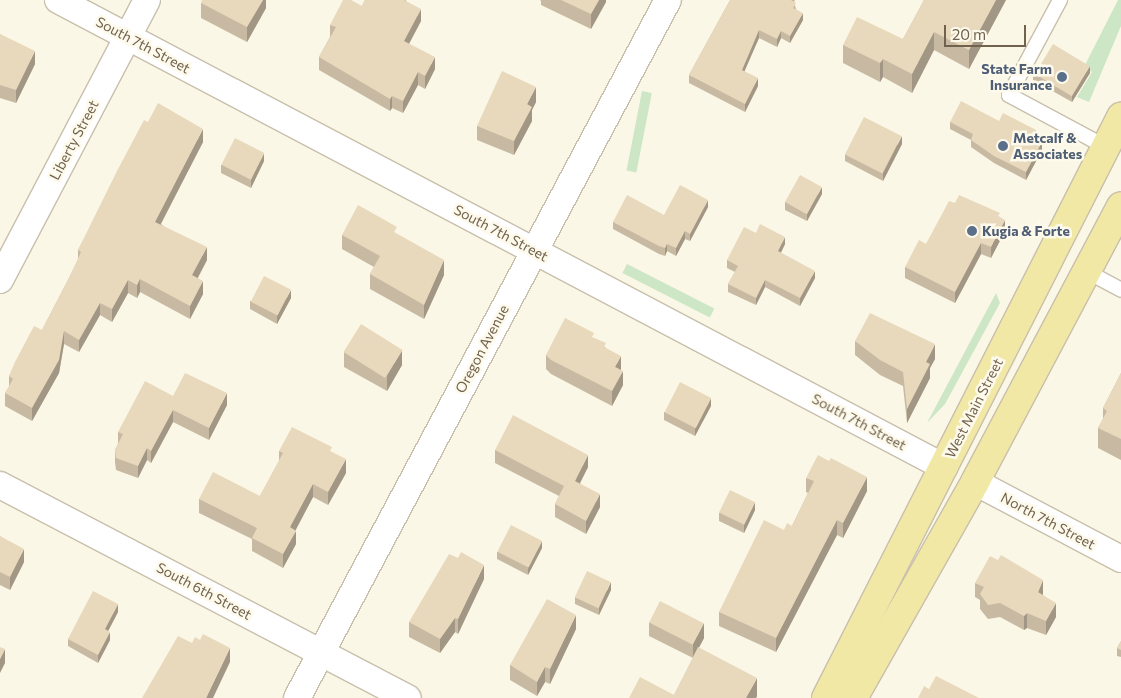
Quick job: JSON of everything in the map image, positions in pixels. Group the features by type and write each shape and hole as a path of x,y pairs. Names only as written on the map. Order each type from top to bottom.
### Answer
{"main road":[{"name":"West Main Street","path":"826,698 1121,117"},
{"path":"853,698 975,482 1121,206"}],"street":[{"name":"South 7th Street","path":"58,0 944,467"},
{"name":"Liberty Street","path":"0,280 147,0"},
{"name":"Oregon Avenue","path":"297,698 668,0"},
{"name":"North 7th Street","path":"975,482 1121,559"},
{"name":"South 6th Street","path":"0,484 408,698"}],"lane":[{"path":"1060,0 1010,95 1106,147"},
{"path":"1086,271 1121,290"}],"green space":[{"path":"1118,0 1121,0 1121,26 1089,102 1077,97 1092,72 1084,67"},
{"path":"642,91 652,93 636,172 627,171"},
{"path":"627,264 714,308 710,317 622,273"},
{"path":"996,293 1000,303 945,404 927,423"}],"building":[{"path":"202,0 263,0 247,27 201,3"},
{"path":"343,0 351,0 362,6 365,0 404,0 421,9 404,41 435,57 425,76 418,72 403,101 392,96 390,99 319,57 336,27 330,25"},
{"path":"561,0 599,0 591,14"},
{"path":"730,0 791,0 796,3 793,8 803,13 790,36 781,31 777,39 759,30 742,70 758,78 745,104 689,75"},
{"path":"924,0 996,0 969,50 934,32 912,74 883,59 880,63 843,45 857,17 903,39"},
{"path":"0,34 35,51 16,90 0,85"},
{"name":"State Farm Insurance","path":"1053,44 1090,66 1072,96 1035,74"},
{"path":"502,71 536,87 527,104 532,107 514,141 477,126"},
{"name":"Metcalf & Associates","path":"961,101 999,121 1003,113 1036,130 1032,137 1042,142 1026,172 994,156 971,140 973,134 950,122"},
{"path":"158,103 203,129 155,222 207,247 192,275 203,281 190,306 140,279 137,285 128,280 112,309 100,303 79,340 64,331 59,360 32,408 5,393 13,379 9,376 34,326 42,330 69,278 81,252 78,250 117,171 144,120 148,122"},
{"path":"864,117 901,136 882,173 845,154"},
{"path":"235,138 264,153 251,180 221,165"},
{"path":"800,175 822,187 807,214 785,202"},
{"path":"680,185 708,200 690,234 685,231 676,248 667,244 665,248 659,246 613,222 627,195 664,215"},
{"path":"959,195 1000,213 998,216 1005,220 991,247 981,243 955,292 905,267 919,240 926,244 949,201 955,203"},
{"path":"358,205 397,227 394,232 444,260 424,305 370,274 380,256 342,235"},
{"path":"760,224 785,237 778,251 815,271 800,298 765,280 756,298 728,284 738,266 727,260 744,227 756,233"},
{"path":"264,276 291,290 278,315 251,302"},
{"path":"870,313 935,344 926,362 930,364 907,409 903,372 880,360 855,341"},
{"path":"565,318 594,333 592,337 606,343 604,347 621,356 615,367 623,371 612,391 551,360 546,355"},
{"path":"361,324 403,350 385,378 344,352"},
{"path":"185,373 227,393 209,428 173,410 151,451 147,448 138,466 116,458 115,450 123,434 118,432 145,381 173,396"},
{"path":"1121,373 1121,439 1098,428 1107,411 1103,408"},
{"path":"680,382 711,398 696,428 665,412"},
{"path":"513,415 588,455 575,481 600,494 586,521 555,504 564,486 495,450"},
{"path":"292,427 332,447 330,451 346,459 328,492 313,484 290,527 296,531 283,554 252,538 257,528 199,499 213,472 260,496 283,453 279,451"},
{"path":"818,455 829,461 831,458 867,477 843,523 837,520 776,638 719,612 764,520 784,530 787,523 792,526 814,481 806,478"},
{"path":"730,490 755,502 744,525 719,512"},
{"path":"511,525 542,541 529,568 497,552"},
{"path":"0,536 24,549 10,577 0,572"},
{"path":"461,552 484,565 458,619 455,618 440,639 409,622 449,554 458,558"},
{"path":"1001,555 1043,580 1038,592 1056,603 1046,621 1027,613 1024,616 1000,603 988,605 980,594 984,587 975,583 990,556 998,560"},
{"path":"587,571 611,582 598,608 575,597"},
{"path":"93,591 118,604 105,629 110,632 98,655 68,639"},
{"path":"547,599 576,615 550,669 545,667 537,682 510,665"},
{"path":"660,601 704,623 693,645 649,622"},
{"path":"203,634 230,648 206,698 142,698 178,636 192,643 195,637 200,640"},
{"path":"1121,641 1121,650 1117,648"},
{"path":"0,647 5,649 0,659"},
{"path":"698,647 757,678 746,698 629,698 640,677 674,695"},
{"path":"936,676 979,698 918,698 924,686 929,689"}],"place":[{"name":"State Farm Insurance","path":"1062,77"},
{"name":"Metcalf & Associates","path":"1003,146"},
{"name":"Kugia & Forte","path":"972,231"}]}
